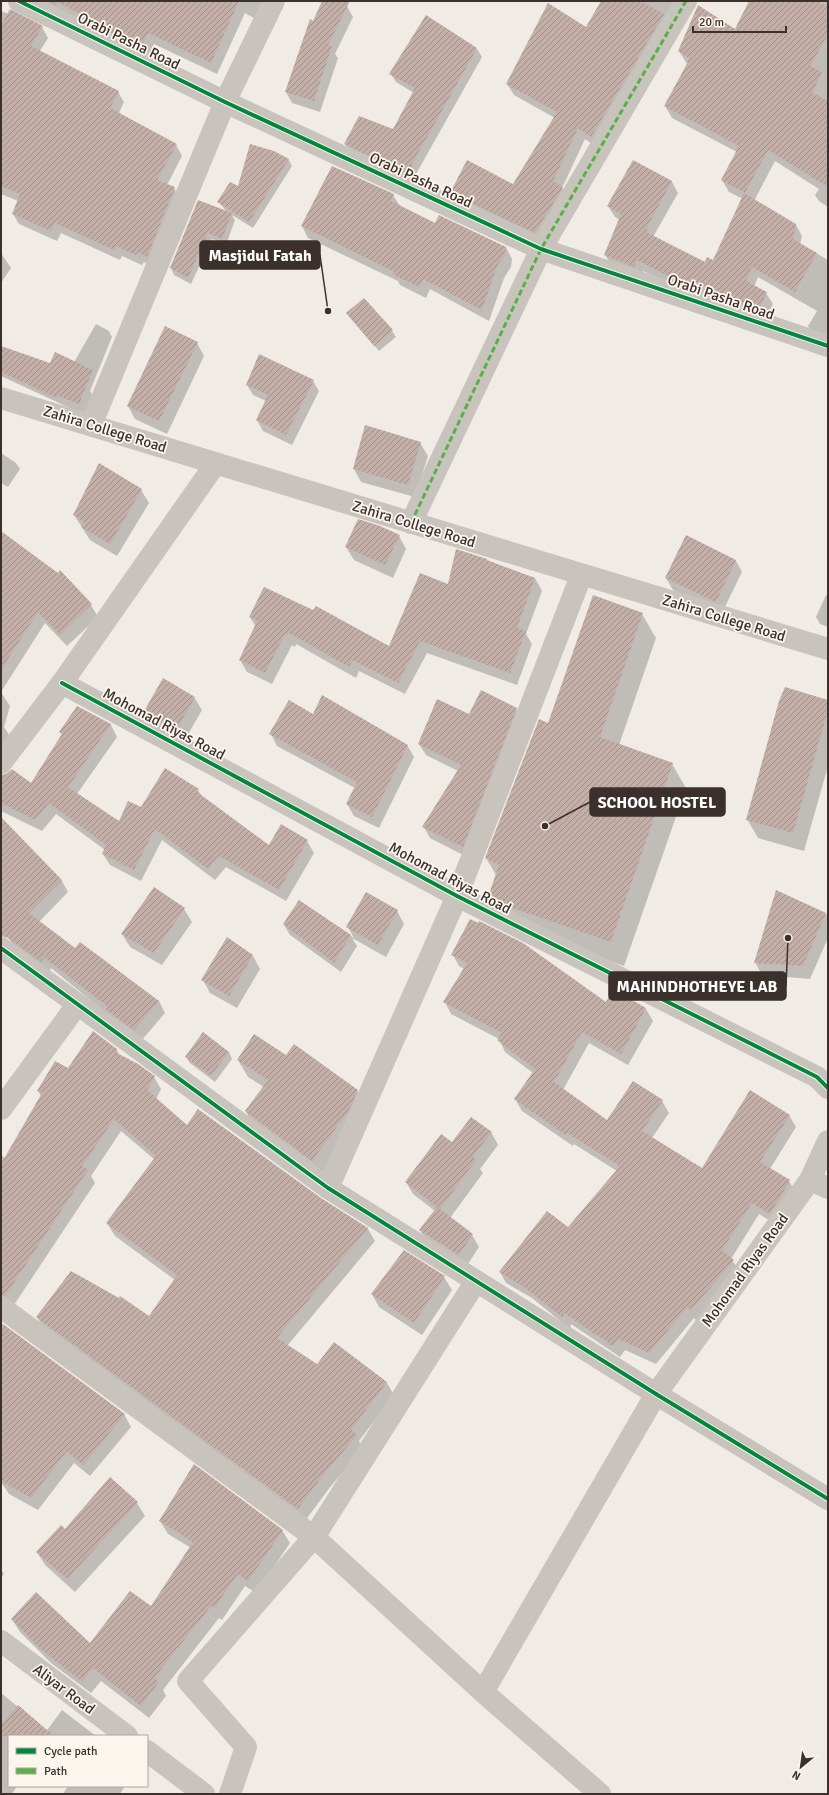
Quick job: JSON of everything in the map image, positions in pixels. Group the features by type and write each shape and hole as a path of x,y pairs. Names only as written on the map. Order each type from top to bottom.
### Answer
{"street":[{"name":"Orabi Pasha Road","path":"18,1 225,102 541,249 828,346"},
{"path":"91,425 225,102 274,1"},
{"path":"411,524 541,249 686,1"},
{"name":"Zahira College Road","path":"1,398 581,576 828,649"},
{"path":"1,763 62,683 216,463"},
{"path":"328,1188 457,896 581,576"},
{"name":"Mohomad Riyas Road","path":"62,683 457,896 817,1077 828,1088"},
{"path":"1,948 328,1188 656,1394 828,1499"},
{"path":"1,1109 77,1004"},
{"name":"Mohomad Riyas Road","path":"483,1692 656,1394 819,1184 828,1141"},
{"path":"230,1794 246,1747 188,1681 314,1537 476,1281"},
{"path":"1,1307 314,1537 483,1692 600,1794"},
{"name":"Aliyar Road","path":"1,1641 126,1735"},
{"path":"148,1752 204,1794"}],"building":[{"path":"47,1 239,1 211,63 148,33 141,47 98,26 99,24 57,2 55,5"},
{"path":"322,1 350,1 328,45 332,46 314,101 285,92 310,19 313,21"},
{"path":"601,1 641,1 664,14 591,137 578,128 553,181 563,187 535,233 450,193 467,160 513,184 557,112 506,84 548,3 586,27"},
{"path":"749,1 817,1 828,7 828,35 810,66 822,72 812,93 828,101 828,187 768,150 745,193 721,180 739,146 664,106 688,62 689,58 678,51 698,5 735,29"},
{"path":"10,9 43,26 31,46 119,91 110,108 177,144 157,180 175,187 147,257 138,252 136,255 116,246 114,250 55,223 51,231 12,214 20,194 1,186 1,25"},
{"path":"426,15 477,48 407,173 344,144 359,116 393,129 415,88 389,74"},
{"path":"250,144 274,151 289,159 249,222 217,202 230,182 238,186"},
{"path":"633,160 672,181 646,229 649,230 648,233 705,262 707,257 713,260 744,193 796,224 793,239 817,253 795,292 752,267 746,281 767,292 759,309 692,281 689,286 681,283 637,260 634,267 604,255 621,214 607,206"},
{"path":"332,166 394,194 391,201 435,223 439,215 506,247 505,255 497,266 482,310 423,279 419,287 392,274 395,272 301,226"},
{"path":"198,200 232,213 222,239 208,233 188,278 170,268"},
{"path":"364,298 393,330 374,346 346,313"},
{"path":"165,326 198,342 159,421 127,406"},
{"path":"1,346 50,363 55,352 93,370 79,404 58,396 57,398 1,372"},
{"path":"259,354 314,380 286,435 256,420 268,395 246,385"},
{"path":"365,425 421,442 408,485 353,469"},
{"path":"99,463 142,489 110,544 81,527 84,522 73,515"},
{"path":"358,519 380,526 400,535 385,565 345,547"},
{"path":"1,531 58,573 60,570 92,604 60,635 38,612 1,670"},
{"path":"686,535 736,560 716,602 665,578"},
{"path":"456,549 487,559 535,578 517,628 526,631 510,673 420,641 398,683 352,660 349,667 289,633 288,635 285,634 265,673 239,660 257,621 249,617 264,587 313,610 316,606 389,646 420,573 448,584"},
{"path":"593,595 643,613 600,737 673,763 611,942 499,903 488,897 499,865 485,858 539,719 548,723"},
{"path":"163,678 195,697 176,730 143,713"},
{"path":"785,687 828,700 828,710 793,833 746,820 779,701"},
{"path":"481,690 517,708 463,847 422,827 461,765 418,744 437,699 469,714"},
{"path":"322,695 408,745 372,817 346,804 357,782 269,734 289,700 313,714"},
{"path":"77,706 111,724 68,787 119,821 128,801 141,807 165,768 199,789 197,792 269,845 281,824 308,840 279,890 219,856 208,869 155,829 134,870 102,854 106,845 49,803 35,820 1,803 1,775 6,774 12,769 31,783 62,734 59,732"},
{"path":"1,817 62,880 29,913 75,948 80,942 159,1001 134,1030 106,1010 108,1007 44,957 41,962 8,938 1,936"},
{"path":"154,887 185,908 154,953 121,934"},
{"path":"776,890 826,913 803,966 754,963"},
{"path":"366,892 398,910 378,945 346,927"},
{"path":"299,900 351,935 334,963 283,924"},
{"path":"470,919 478,923 479,921 523,943 606,1002 613,989 646,1008 621,1054 582,1032 554,1082 607,1120 633,1081 663,1100 642,1131 702,1168 750,1090 790,1115 760,1162 790,1180 770,1214 752,1203 722,1250 734,1260 691,1310 687,1307 649,1353 618,1339 613,1346 564,1313 563,1318 524,1287 499,1272 547,1211 568,1227 620,1166 567,1133 566,1135 514,1099 535,1069 497,1040 502,1033 443,1002 467,963 451,955"},
{"path":"227,937 253,955 229,996 201,980"},
{"path":"93,1031 117,1049 115,1052 138,1064 155,1076 147,1090 187,1125 198,1109 321,1198 368,1228 277,1338 317,1364 334,1342 387,1382 351,1430 357,1435 324,1474 298,1509 36,1317 71,1271 119,1298 120,1296 149,1316 177,1275 106,1223 156,1156 114,1119 82,1166 88,1170 5,1296 1,1295 1,1164 42,1093 37,1091 55,1061 68,1068"},
{"path":"203,1032 229,1052 211,1076 185,1057"},
{"path":"254,1034 286,1055 294,1044 358,1090 349,1110 312,1161 245,1111 268,1080 237,1060"},
{"path":"471,1117 492,1132 472,1157 476,1160 440,1209 473,1234 459,1255 419,1230 437,1207 405,1182 441,1134 452,1142"},
{"path":"404,1250 445,1276 414,1323 371,1294"},
{"path":"3,1324 125,1414 83,1465 67,1451 31,1498 1,1481 1,1326"},
{"path":"194,1464 283,1530 248,1581 238,1574 214,1608 211,1606 154,1678 159,1682 141,1706 93,1668 82,1682 42,1650 11,1619 36,1592 90,1643 130,1591 151,1606 193,1542 159,1521"},
{"path":"110,1477 138,1502 67,1579 36,1552 61,1525 65,1529"},
{"path":"18,1705 53,1735 1,1736 1,1725"}],"marked path":[{"path":"411,523 541,249 686,1"}],"cycle path":[{"path":"19,1 225,102 541,249 828,346"},
{"path":"62,683 457,896 817,1077 828,1088"},
{"path":"1,948 328,1188 656,1394 828,1499"}],"place":[{"name":"Masjidul Fatah","path":"328,311"},
{"name":"SCHOOL HOSTEL","path":"545,826"},
{"name":"MAHINDHOTHEYE LAB","path":"788,938"}]}
